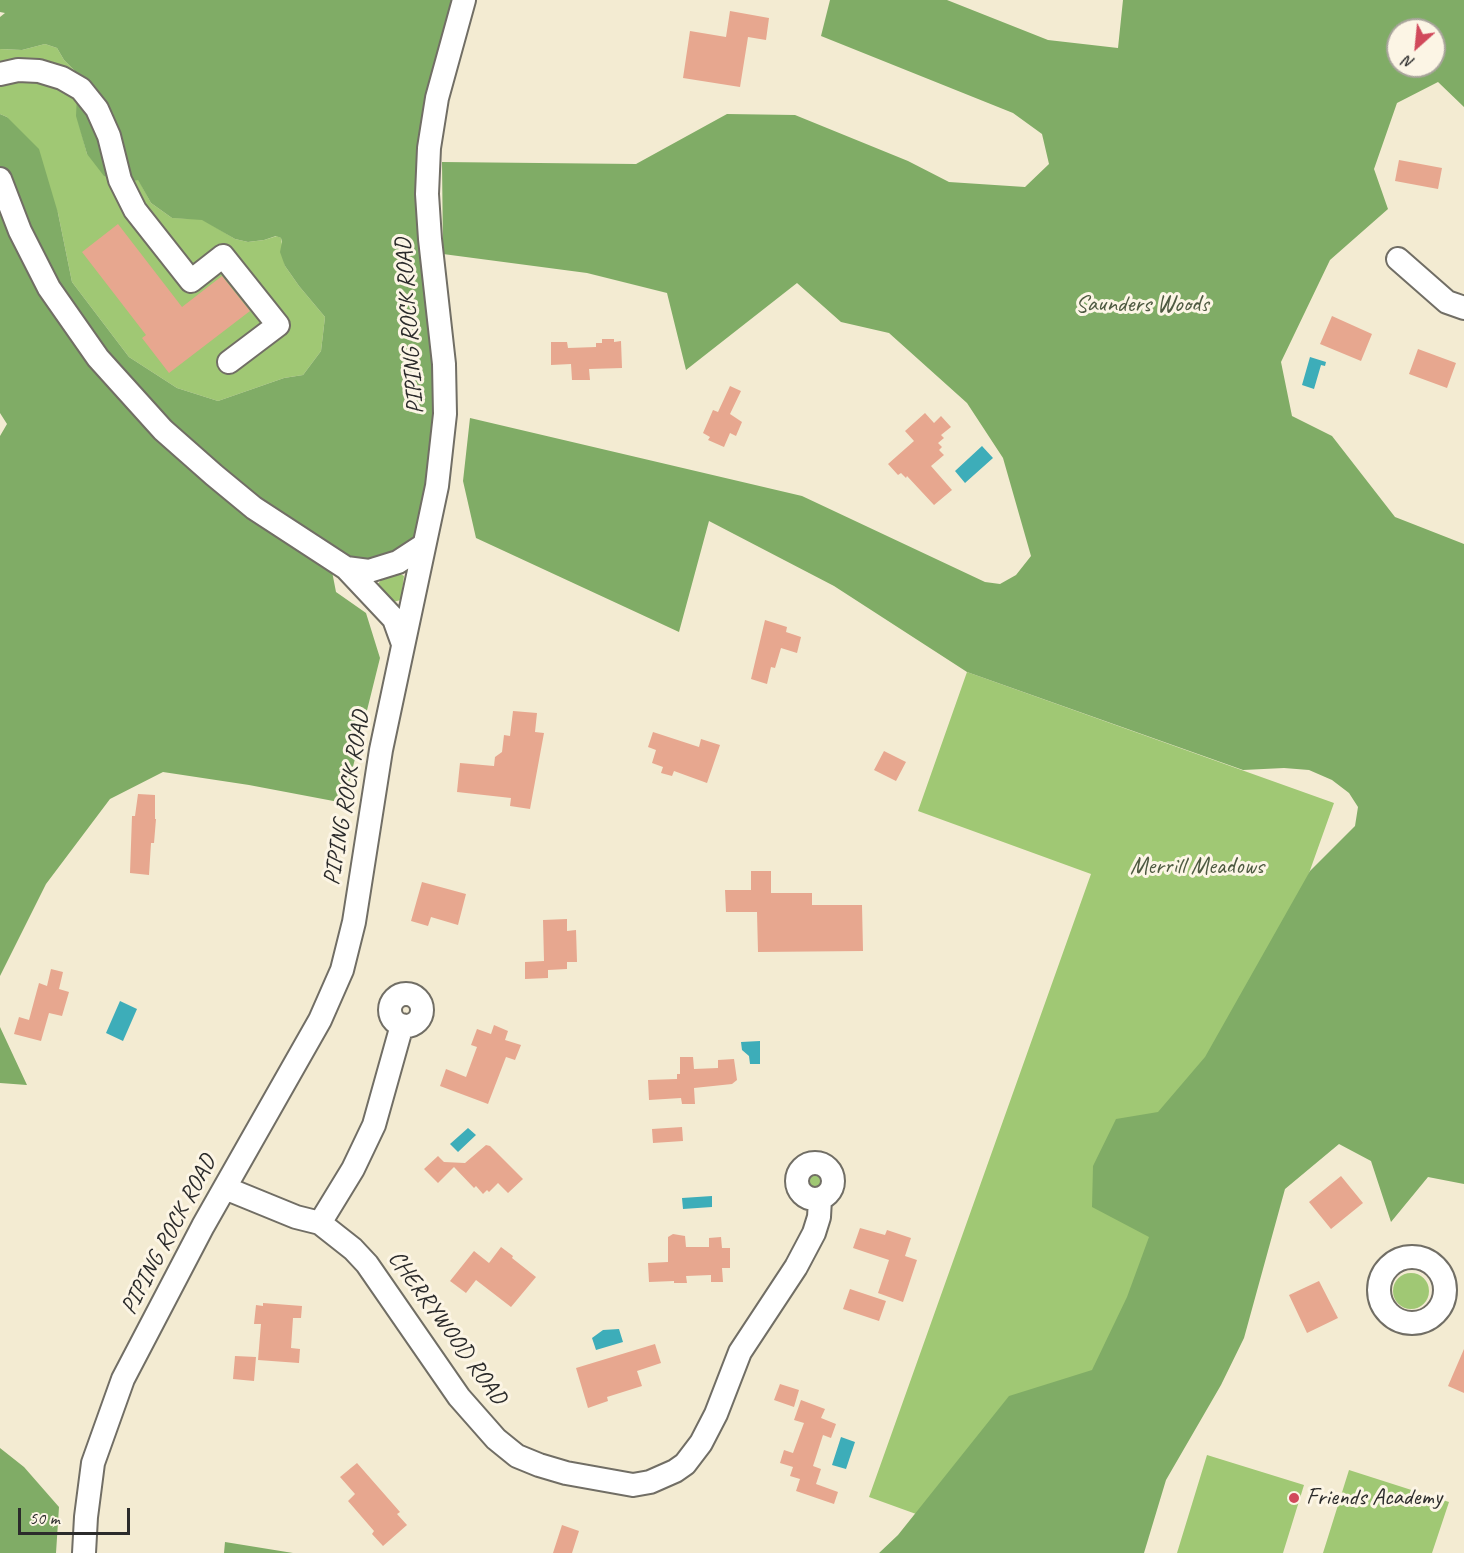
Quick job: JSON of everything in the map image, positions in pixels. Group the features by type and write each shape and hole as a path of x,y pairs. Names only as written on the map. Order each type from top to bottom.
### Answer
{"street":[{"name":"PIPING ROCK ROAD","path":"84,1553 93,1463 123,1379 203,1226 320,1020 342,970 354,922 381,750 437,486 445,414 444,364 427,194 429,148 437,98 464,0"},
{"path":"0,74 18,70 39,71 62,78 81,89 97,109 109,135 120,180 135,210 191,281 223,256 278,325 229,362"},
{"path":"0,178 20,231 49,288 98,358 163,430 214,475 254,508 346,568 394,619 403,644"},
{"path":"1398,260 1447,302 1464,308"},
{"path":"346,568 369,571 398,562 424,545"},
{"path":"320,1223 353,1169 374,1125 402,1025"},
{"name":"CHERRYWOOD ROAD","path":"225,1188 296,1217 320,1223 353,1249 367,1264 459,1397 496,1439 517,1456 566,1473 633,1485 650,1482 675,1471 685,1464 701,1443 716,1414 740,1352 796,1267 814,1233 819,1217 820,1199"}],"green space":[{"path":"0,0 465,0 437,98 441,410 421,543 367,559 330,561 336,592 366,613 380,658 344,803 163,772 110,799 46,884 0,976 0,436 7,424 0,413 0,114 7,117 39,149 58,213 72,282 129,357 177,388 218,401 284,378 303,375 321,351 325,317 285,266 280,252 281,238 276,236 248,242 235,239 202,220 172,218 151,203 138,180 128,182 104,176 87,154 76,116 78,74 64,60 57,48 45,44 22,50 0,49 0,17 5,13 0,12"},
{"name":"Saunders Woods","path":"830,0 947,0 1048,40 1118,48 1123,0 1464,0 1464,107 1438,82 1397,103 1374,169 1388,209 1330,260 1281,362 1292,416 1332,436 1395,517 1464,544 1464,1184 1428,1177 1391,1222 1371,1161 1339,1144 1285,1189 1244,1338 1221,1385 1166,1480 1144,1553 879,1553 898,1535 1009,1396 1092,1370 1127,1297 1149,1237 1092,1207 1093,1166 1116,1119 1158,1112 1205,1057 1310,871 1355,826 1358,807 1349,793 1332,780 1309,770 1284,768 1243,770 967,672 834,586 709,521 679,632 476,538 463,481 470,418 802,496 985,582 1000,584 1016,575 1031,556 1003,458 967,403 889,333 841,322 797,283 686,370 667,293 587,273 443,254 442,162 636,164 727,114 795,115 908,161 949,182 1025,187 1049,164 1042,134 1013,113 821,36"},
{"path":"45,44 57,48 64,60 78,74 77,116 87,154 138,179 151,203 172,218 202,219 235,239 248,242 277,236 281,238 285,266 325,317 321,351 303,375 284,378 218,401 177,388 129,357 72,282 58,213 7,117 0,114 0,49 22,50"},
{"path":"399,573 404,576 401,600 393,602 377,585 382,579"},
{"name":"Merrill Meadows","path":"967,672 1334,803 1067,1553 1024,1553 869,1497 1091,874 918,811"},
{"path":"0,1027 27,1085 0,1083"},
{"path":"815,1168 824,1172 828,1181 824,1190 815,1194 806,1190 802,1181 806,1172"},
{"path":"1411,1273 1424,1278 1429,1291 1424,1304 1411,1309 1398,1304 1393,1291 1398,1278"},
{"path":"0,1448 24,1467 59,1507 56,1553 0,1553"},
{"path":"1207,1455 1304,1485 1283,1553 1177,1553"},
{"path":"1349,1470 1449,1502 1432,1553 1323,1553"},
{"path":"225,1542 293,1553 224,1553"}],"water":[{"path":"1310,357 1326,362 1325,366 1321,365 1314,389 1302,385"},
{"path":"982,446 993,458 965,483 955,471"},
{"path":"120,1001 137,1009 123,1041 106,1033"},
{"path":"760,1041 760,1064 750,1064 749,1056 742,1050 741,1042"},
{"path":"468,1128 476,1135 458,1152 450,1144"},
{"path":"712,1196 712,1207 683,1209 682,1198"},
{"path":"619,1329 623,1342 596,1350 592,1338 603,1330"},
{"path":"841,1437 855,1442 846,1469 832,1465"}],"building":[{"path":"730,11 769,18 766,40 748,37 740,87 683,78 690,31 726,37"},
{"path":"1399,160 1442,168 1438,189 1395,181"},
{"path":"118,224 182,307 222,276 250,311 169,373 142,338 146,335 82,252"},
{"path":"1332,316 1372,334 1361,361 1320,344"},
{"path":"602,339 621,341 622,368 589,369 590,380 572,380 571,364 551,365 551,342 567,342 568,348 596,347 596,343 602,343"},
{"path":"1418,349 1456,363 1447,388 1409,374"},
{"path":"730,386 741,391 730,414 742,422 736,436 730,433 724,447 708,440 710,437 703,433 713,410 718,412"},
{"path":"925,413 934,423 941,416 951,427 941,435 944,438 938,443 942,447 939,450 944,455 931,466 952,490 934,505 907,476 906,478 901,473 898,475 888,464 914,441 905,431"},
{"path":"765,620 787,627 786,632 801,637 797,653 781,648 775,668 771,667 767,684 751,679"},
{"path":"513,711 537,713 535,732 544,733 530,809 510,806 511,798 457,792 460,763 494,766 495,757 502,752 504,735 510,736"},
{"path":"653,732 699,747 701,739 720,745 707,783 674,771 672,776 661,773 663,767 652,763 656,750 648,747"},
{"path":"884,751 906,762 896,781 874,770"},
{"path":"138,794 155,795 156,819 154,843 151,843 149,875 130,873 132,816 135,816"},
{"path":"751,871 771,871 771,893 812,893 812,905 862,905 863,951 758,952 757,912 726,912 725,890 751,890"},
{"path":"422,882 466,894 458,925 431,917 428,926 411,921"},
{"path":"567,919 567,931 576,930 577,962 567,962 567,969 548,970 548,978 525,979 525,962 544,961 543,920"},
{"path":"51,969 63,972 59,989 69,992 62,1016 49,1013 41,1041 14,1034 19,1017 29,1020 39,983 47,986"},
{"path":"494,1025 508,1031 505,1040 521,1045 515,1060 506,1057 488,1104 440,1086 446,1069 466,1077 477,1047 471,1045 477,1029 491,1034"},
{"path":"680,1057 693,1057 694,1069 718,1068 718,1060 734,1059 737,1080 732,1084 694,1088 695,1104 682,1104 681,1098 649,1100 648,1080 677,1079 677,1074 680,1074"},
{"path":"682,1127 683,1141 653,1143 652,1129"},
{"path":"486,1145 490,1146 523,1179 508,1193 498,1183 489,1192 487,1190 483,1194 454,1167 438,1183 424,1169 438,1156 444,1162 465,1163"},
{"path":"1341,1176 1363,1203 1331,1229 1309,1202"},
{"path":"860,1228 885,1235 887,1230 911,1238 905,1256 917,1260 903,1302 878,1293 889,1260 853,1248"},
{"path":"673,1234 685,1236 686,1247 709,1247 709,1238 721,1237 722,1248 730,1248 730,1268 722,1268 723,1282 711,1282 711,1275 686,1276 687,1283 649,1282 648,1263 668,1262 668,1237"},
{"path":"501,1247 536,1277 511,1307 476,1280 466,1293 450,1281 474,1251 489,1263"},
{"path":"1319,1281 1338,1318 1307,1333 1289,1295"},
{"path":"850,1289 886,1301 879,1321 843,1309"},
{"path":"263,1303 302,1306 301,1318 293,1318 291,1348 300,1349 299,1363 258,1360 261,1324 254,1324 256,1305 263,1306"},
{"path":"655,1344 661,1363 637,1371 642,1386 607,1397 608,1401 588,1408 576,1368"},
{"path":"1464,1349 1464,1393 1448,1386"},
{"path":"235,1356 256,1357 254,1381 233,1379"},
{"path":"780,1384 799,1390 794,1407 774,1400"},
{"path":"801,1400 825,1409 821,1418 836,1424 831,1438 823,1435 813,1466 821,1469 816,1484 838,1492 834,1504 796,1491 800,1479 790,1476 793,1467 780,1463 784,1450 793,1453 804,1423 794,1420"},
{"path":"357,1463 400,1512 397,1514 407,1525 383,1546 372,1534 374,1531 348,1501 355,1494 340,1477"},
{"path":"562,1525 579,1531 572,1553 553,1553"}],"place":[{"name":"Friends Academy","path":"1294,1498"}]}
